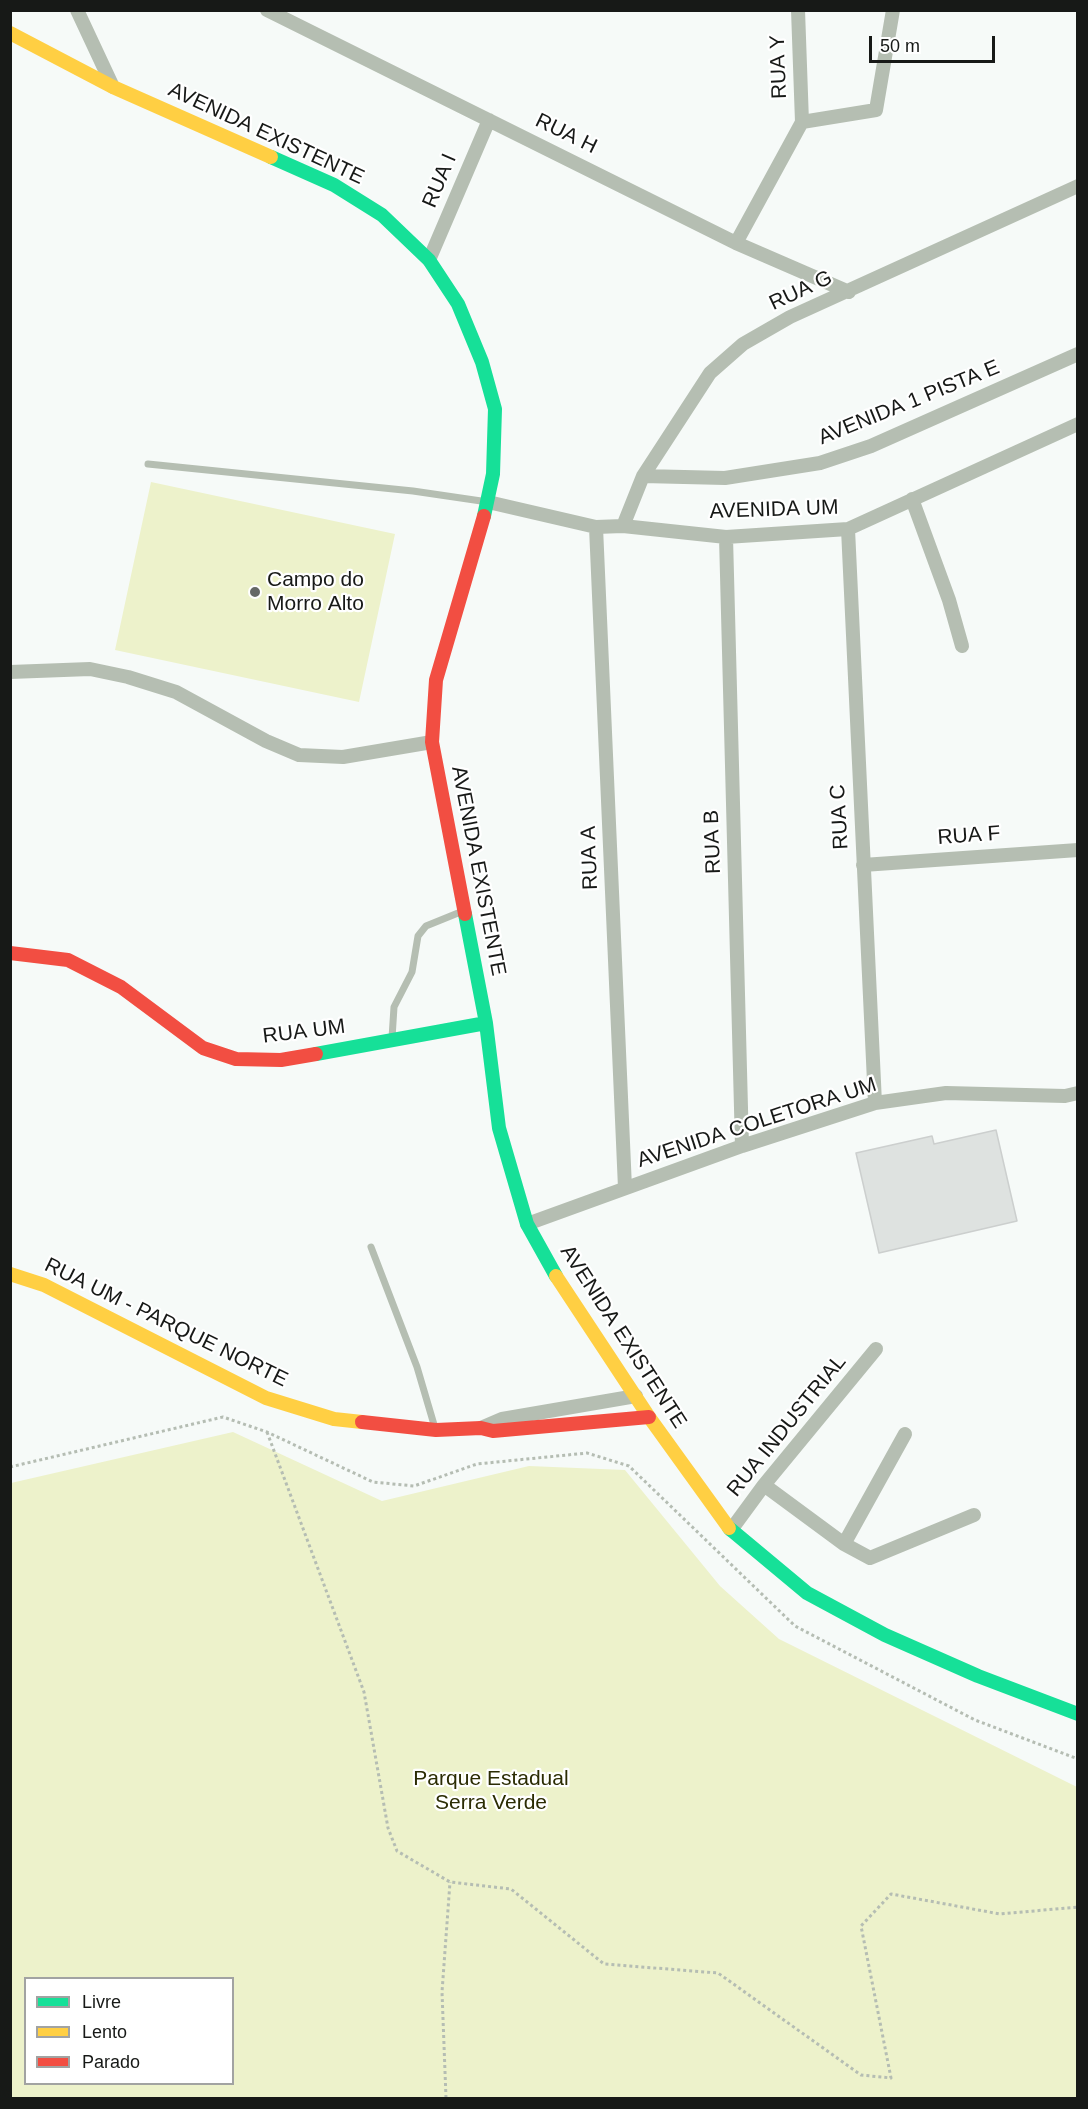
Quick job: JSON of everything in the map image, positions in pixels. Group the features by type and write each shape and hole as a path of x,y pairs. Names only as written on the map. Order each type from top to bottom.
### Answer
{"street":[{"path":"77,10 113,87"},
{"name":"RUA H","path":"267,10 736,243 849,292"},
{"name":"RUA Y","path":"798,10 802,122"},
{"path":"736,243 802,122 876,110 893,10"},
{"name":"AVENIDA EXISTENTE","path":"10,33 113,87 334,185 382,215 429,260 458,304 482,362 495,409 494,474 488,502 436,680 432,742 486,1023 499,1128 527,1224 569,1298 649,1417 731,1530 807,1593 885,1635 1077,1714"},
{"name":"RUA I","path":"429,260 489,120"},
{"name":"RUA G","path":"623,526 643,476 710,373 743,344 790,317 1077,186"},
{"name":"AVENIDA 1 PISTA E","path":"643,476 725,478 820,463 871,446 1077,354"},
{"name":"AVENIDA UM","path":"488,502 596,527 623,526 726,537 848,529 1077,424"},
{"path":"912,499 949,600 962,646"},
{"name":"RUA A","path":"596,527 625,1188"},
{"name":"RUA C","path":"848,529 863,865 870,953 875,1103"},
{"name":"RUA B","path":"726,537 742,1146"},
{"path":"10,672 90,669 128,677 176,692 266,741 299,755 342,758 432,742"},
{"name":"RUA F","path":"863,865 1077,850"},
{"name":"RUA UM","path":"10,953 68,960 121,987 203,1048 236,1059 282,1060 486,1023"},
{"name":"AVENIDA COLETORA UM","path":"527,1224 742,1146 875,1103 946,1093 1065,1096 1077,1093"},
{"name":"RUA UM - PARQUE NORTE","path":"10,1274 44,1285 266,1398 334,1419 436,1430 481,1428 493,1431 649,1417"},
{"name":"RUA INDUSTRIAL","path":"731,1530 764,1485 876,1349"},
{"name":"RUA UM - PARQUE NORTE","path":"481,1428 502,1419 636,1395"},
{"path":"844,1545 905,1434"},
{"path":"764,1485 844,1545 870,1558 974,1515"}],"lane":[{"path":"148,465 412,491 488,502"},
{"path":"392,1040 393,1007 412,972 418,936 426,926 464,910"},
{"path":"370,1247 417,1367 436,1430"}],"path":[{"path":"10,1467 223,1417 267,1432 373,1482 414,1486 477,1464 587,1453 629,1466 795,1626 975,1720 1077,1759"},
{"path":"267,1432 364,1692 388,1828 397,1851 450,1882 511,1889 604,1965 718,1973 861,2075 891,2078 861,1926 891,1894 1000,1914 1077,1907"},
{"path":"446,2098 442,1992 450,1882"}],"green space":[{"name":"Campo do Morro Alto","path":"151,482 395,534 359,702 115,650"},
{"name":"Parque Estadual Serra Verde","path":"233,1432 382,1501 529,1466 625,1470 720,1586 779,1639 1077,1787 1077,2098 11,2098 11,1483"}],"building":[{"path":"996,1130 1017,1221 879,1253 856,1153 932,1136 934,1144"}],"traffic: fast":[{"path":"271,157 334,185 382,215 429,260 458,304 482,362 495,409 493,474 484,516"},
{"path":"465,914 486,1023 499,1128 527,1224 556,1276"},
{"path":"316,1054 486,1023"},
{"path":"729,1528 807,1593 885,1635 978,1676 1078,1714"}],"traffic: slow":[{"path":"10,33 113,87 271,157"},
{"path":"10,1274 44,1285 266,1398 334,1419 362,1422"},
{"path":"556,1276 649,1417 729,1528"}],"traffic: jam":[{"path":"465,914 432,742 436,680 484,516"},
{"path":"10,953 68,960 121,987 203,1048 236,1059 281,1060 316,1054"},
{"path":"362,1422 436,1430 481,1428 493,1431 649,1417"}],"place":[{"name":"Campo do Morro Alto","path":"255,592"}]}
